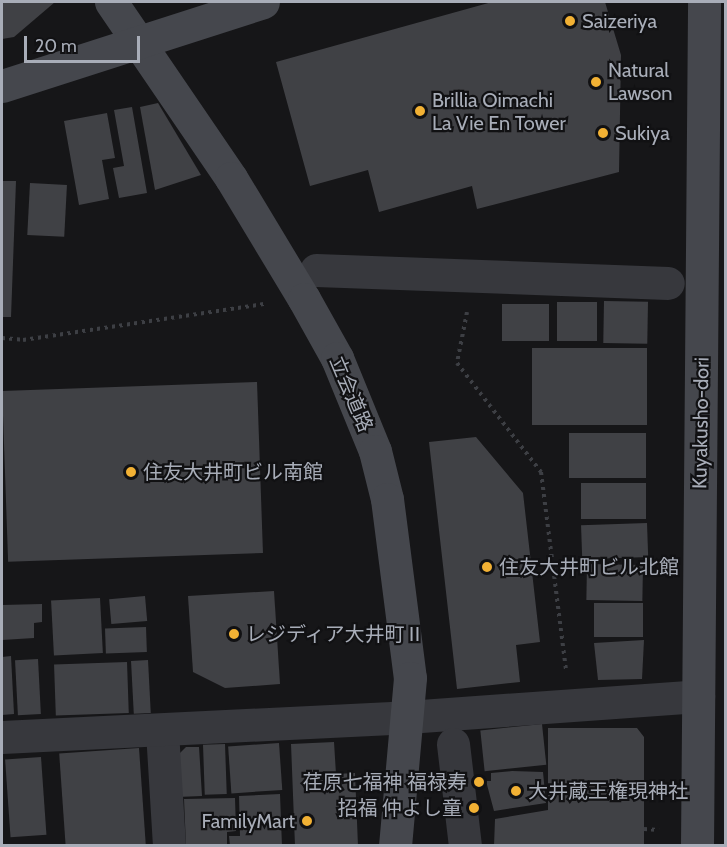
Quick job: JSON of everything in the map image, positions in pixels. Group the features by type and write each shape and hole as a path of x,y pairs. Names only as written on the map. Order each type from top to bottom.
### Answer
{"street":[{"name":"立会道路","path":"111,2 310,284 382,474 410,678 395,846"},
{"path":"2,86 138,40 263,2"},
{"name":"Kuyakusho-dori","path":"697,846 704,2"},
{"path":"310,284 474,276 668,283"},
{"path":"2,737 162,731 407,717 570,703 698,696"},
{"path":"162,731 169,846"},
{"path":"453,744 465,846"}],"path":[{"path":"474,276 458,363 541,472 570,703"},
{"path":"2,338 23,340 310,284"},
{"path":"644,829 659,830"}],"building":[{"path":"2,2 55,2 14,37 2,39"},
{"name":"Brillia Oimachi La Vie En Tower","path":"492,2 605,2 621,55 619,172 477,209 472,186 379,212 368,170 310,186 276,62"},
{"path":"158,103 201,175 155,190 140,107"},
{"path":"132,107 147,193 119,198 113,168 124,166 114,110"},
{"path":"107,113 115,158 102,160 109,199 79,205 64,121"},
{"path":"2,181 16,181 11,317 2,317"},
{"path":"30,183 67,185 64,237 27,235"},
{"path":"604,301 648,302 647,344 603,343"},
{"path":"557,302 597,302 597,341 557,341"},
{"path":"502,304 549,304 549,341 502,341"},
{"path":"532,348 647,348 647,425 532,425"},
{"name":"住友大井町ビル南館","path":"257,382 263,553 8,562 2,391"},
{"path":"569,433 646,433 646,478 569,478"},
{"name":"住友大井町ビル北館","path":"476,437 523,493 540,642 516,645 520,682 457,689 429,442"},
{"path":"581,483 646,483 646,519 581,519"},
{"path":"647,523 648,557 582,559 581,525"},
{"path":"587,564 643,565 642,601 586,600"},
{"name":"レジディア大井町Ⅱ","path":"274,591 280,684 225,688 193,672 188,596"},
{"path":"145,596 147,621 111,624 109,599"},
{"path":"100,598 103,653 54,655 51,601"},
{"path":"594,603 643,603 643,637 594,637"},
{"path":"42,604 42,622 34,623 34,638 2,640 2,605"},
{"path":"146,627 147,652 106,653 105,628"},
{"path":"644,640 642,679 598,680 594,643"},
{"path":"11,656 14,714 2,715 2,657"},
{"path":"38,659 41,714 18,715 15,660"},
{"path":"148,660 151,713 134,714 131,661"},
{"path":"127,662 129,713 56,716 54,665"},
{"path":"542,724 546,765 485,771 480,730"},
{"path":"548,728 637,728 644,737 644,846 494,846 495,819 548,810"},
{"path":"334,742 336,774 355,773 358,846 295,846 291,744"},
{"path":"279,743 282,790 231,793 228,747"},
{"path":"225,744 227,794 205,795 203,745"},
{"path":"186,747 199,747 202,796 177,797 175,758"},
{"path":"139,748 146,846 66,846 59,754"},
{"path":"41,757 46,835 11,837 5,760"},
{"name":"大井蔵王権現神社","path":"543,772 546,803 494,811 486,781 491,781 491,773"},
{"path":"280,794 282,846 230,846 229,836 240,836 239,796"},
{"path":"235,798 236,831 227,832 227,846 186,846 184,799"}],"place":[{"name":"Saizeriya","path":"570,21"},
{"name":"Natural Lawson","path":"596,82"},
{"name":"Brillia Oimachi La Vie En Tower","path":"420,111"},
{"name":"Sukiya","path":"603,133"},
{"name":"住友大井町ビル南館","path":"131,472"},
{"name":"住友大井町ビル北館","path":"487,567"},
{"name":"レジディア大井町Ⅱ","path":"234,634"},
{"name":"荏原七福神 福禄寿","path":"479,782"},
{"name":"大井蔵王権現神社","path":"516,791"},
{"name":"招福 仲よし童","path":"474,808"},
{"name":"FamilyMart","path":"307,821"}]}
